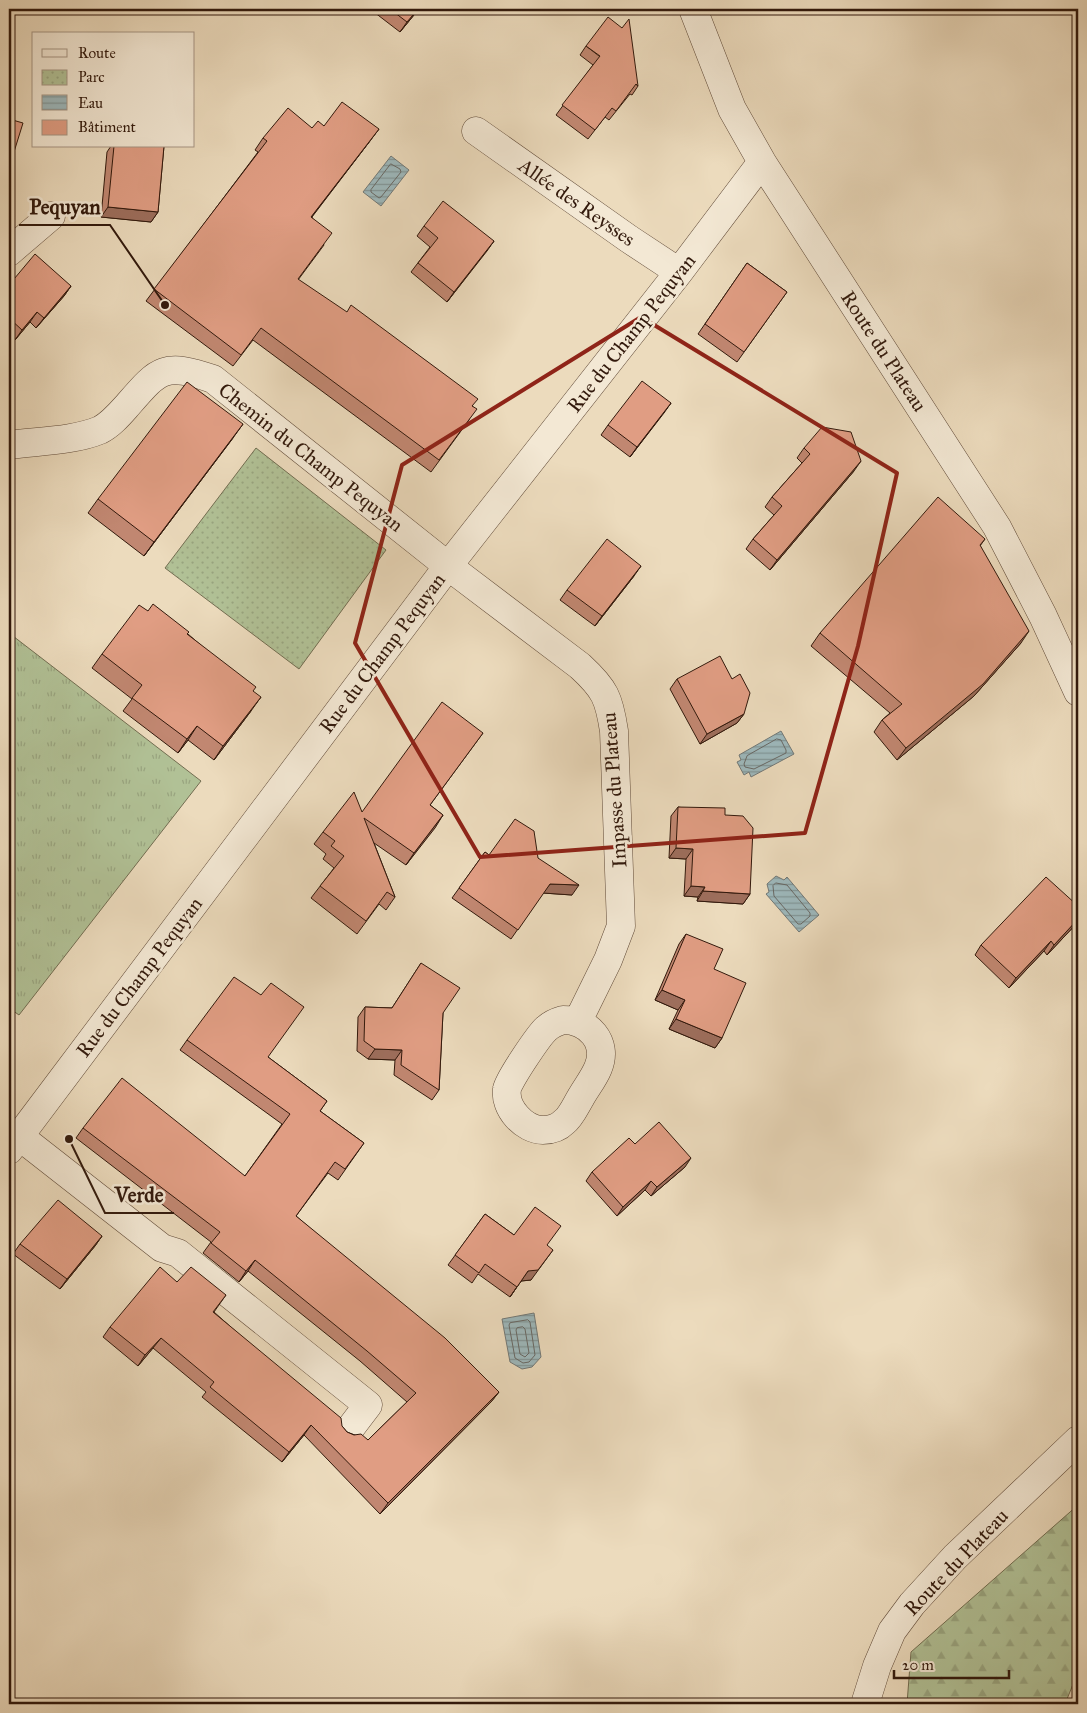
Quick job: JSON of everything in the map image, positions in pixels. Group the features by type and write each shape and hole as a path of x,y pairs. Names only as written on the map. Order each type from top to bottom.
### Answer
{"street":[{"name":"Route du Plateau","path":"693,9 696,22 732,109 762,162 997,527 1043,616 1078,692"},
{"name":"Allée des Reysses","path":"476,132 679,272"},
{"name":"Rue du Champ Pequyan","path":"14,1143 448,566 679,272 762,162"},
{"path":"9,252 51,216"},
{"name":"Chemin du Champ Pequyan","path":"9,445 74,437 100,430 115,420 156,375 172,369 190,371 213,379 448,566"},
{"name":"Impasse du Plateau","path":"448,566 580,666 604,692 611,709 614,731 620,926 608,960 578,1022"},
{"path":"14,1143 162,1248 178,1253 368,1405 349,1430"},
{"name":"Route du Plateau","path":"865,1704 876,1666 892,1631 912,1604 955,1557 1078,1440"}],"highlighted area":[{"path":"641,317 897,473 858,646 805,833 480,857 355,643 402,465"}],"green space":[{"path":"256,448 386,550 299,669 165,568"},
{"path":"9,633 201,781 19,1015 9,1008"},
{"path":"1078,1505 1078,1672 1065,1704 907,1704 911,1652"}],"water":[{"path":"391,156 409,170 381,206 363,192"},
{"path":"781,731 794,754 751,777 749,772 744,775 737,762 741,760 739,755"},
{"path":"776,876 784,880 787,877 819,915 799,932 766,894 769,892 767,884"},
{"path":"534,1313 541,1357 532,1367 522,1369 510,1362 502,1319"}],"building":[{"path":"390,9 418,9 407,22"},
{"path":"608,17 622,28 629,19 638,86 636,84 616,111 612,108 595,130 562,105 600,56 586,46"},
{"path":"342,102 379,129 311,217 332,233 298,279 347,312 351,305 478,399 472,406 477,409 439,460 261,328 241,355 154,289 267,141 263,138 288,108 312,128 318,121 324,126"},
{"path":"9,119 23,123 9,168"},
{"path":"114,148 164,148 158,212 108,207"},
{"path":"443,201 494,241 454,292 418,263 438,238 424,226"},
{"path":"35,254 71,286 44,318 37,312 22,330 9,318 9,285"},
{"path":"747,263 787,292 744,352 705,324"},
{"path":"642,381 671,403 637,447 608,425"},
{"path":"187,382 243,424 154,542 98,499"},
{"path":"822,427 851,432 861,461 777,560 753,539 782,506 772,497 810,454 804,448"},
{"path":"938,497 985,539 980,545 1029,631 983,684 906,748 882,720 902,704 820,633"},
{"path":"607,539 641,566 602,616 567,590"},
{"path":"153,604 189,632 187,634 256,687 253,691 261,697 223,746 197,726 187,739 132,698 142,685 102,654 139,605 148,611"},
{"path":"720,656 732,679 740,674 750,693 744,714 707,734 677,679"},
{"path":"442,702 483,733 430,805 443,815 414,853 364,818 395,897 387,892 366,921 320,886 344,856 331,846 335,841 323,832 354,792 362,812"},
{"path":"678,807 725,808 725,815 743,816 753,828 750,894 703,891 705,887 691,886 693,849 676,848"},
{"path":"515,819 534,831 538,858 579,885 550,884 518,930 459,888 485,852 489,855"},
{"path":"1046,877 1078,906 1078,919 1054,945 1051,941 1016,978 981,945"},
{"path":"686,934 723,949 714,969 746,983 722,1038 676,1019 685,1000 662,990"},
{"path":"421,963 460,988 443,1013 439,1090 401,1065 402,1050 375,1049 364,1041 365,1007 392,1008"},
{"path":"234,977 261,995 271,983 304,1007 268,1057 327,1101 320,1111 364,1143 345,1169 335,1162 296,1216 445,1338 499,1392 388,1503 311,1425 289,1452 210,1387 214,1382 161,1338 145,1355 110,1327 160,1267 177,1282 191,1267 226,1295 213,1312 341,1418 342,1426 347,1432 354,1435 361,1434 368,1440 416,1393 255,1260 246,1271 211,1243 220,1232 83,1128 122,1078 245,1176 290,1114 187,1040"},
{"path":"659,1122 691,1158 657,1187 651,1181 623,1207 592,1172 629,1138 635,1144"},
{"path":"58,1200 102,1236 67,1279 20,1244"},
{"path":"535,1207 561,1226 547,1245 553,1250 538,1270 528,1271 517,1287 485,1264 479,1273 455,1255 485,1214 514,1235"}],"place":[{"name":"Pequyan","path":"165,305"},
{"name":"Verde","path":"69,1139"}]}
